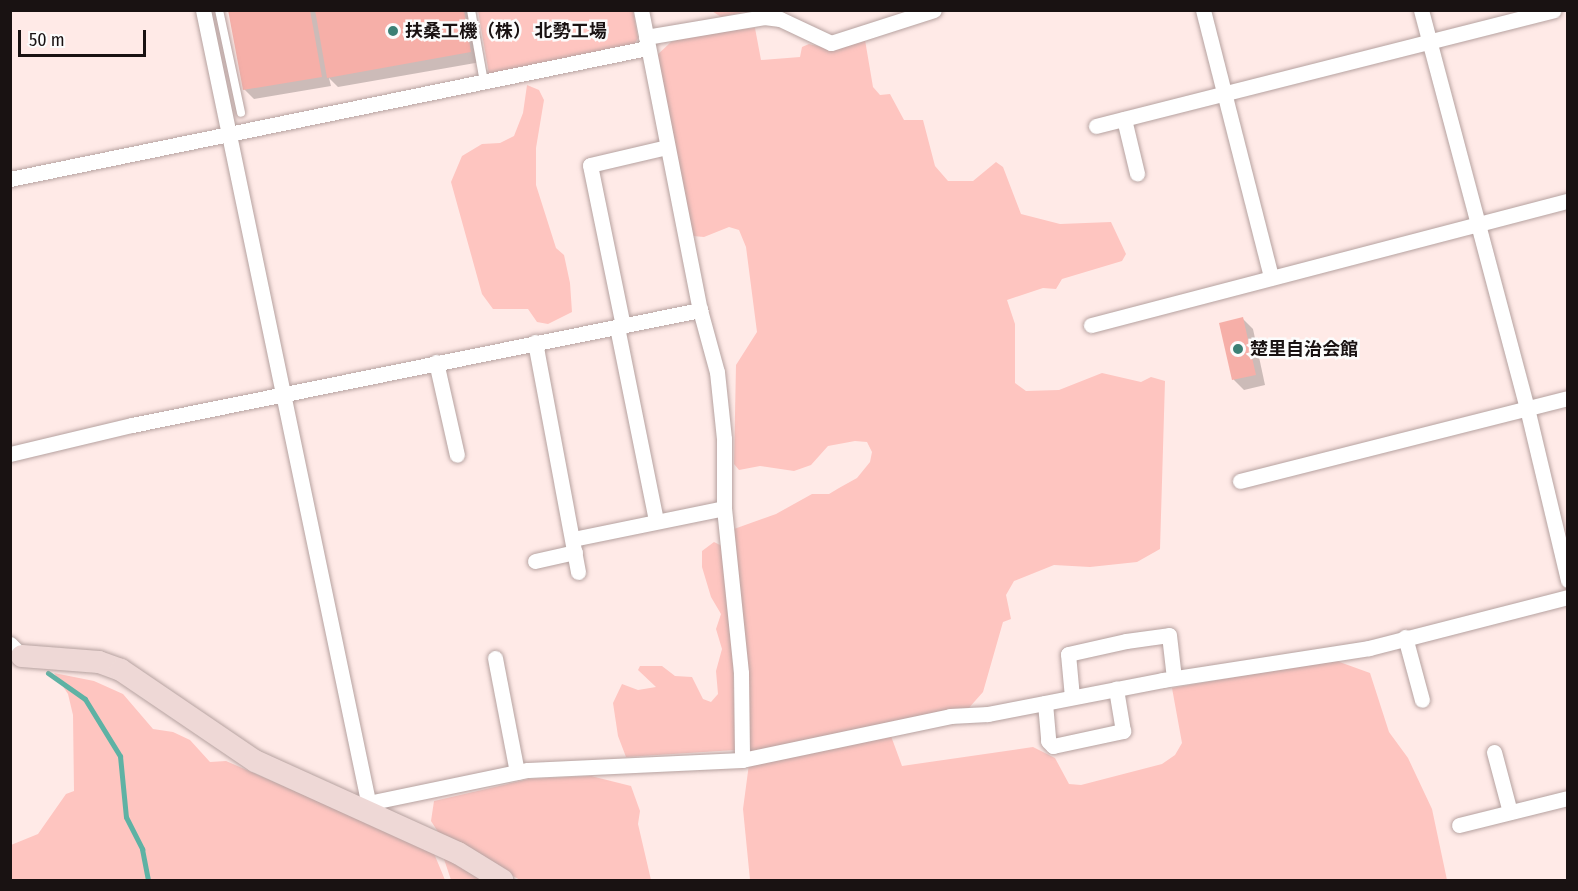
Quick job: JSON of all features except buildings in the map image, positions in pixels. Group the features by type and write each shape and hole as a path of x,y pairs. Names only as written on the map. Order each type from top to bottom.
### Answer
{"street":[{"path":"203,10 369,807"},
{"path":"641,10 700,310 718,383 724,439 724,508 741,673 742,759"},
{"path":"10,179 484,82 647,42 764,17 780,20 831,43 934,10"},
{"path":"1203,10 1271,277"},
{"path":"1421,10 1527,408 1568,580"},
{"path":"1096,126 1554,10"},
{"path":"1124,119 1137,173"},
{"path":"656,520 591,165 667,147"},
{"path":"1091,325 1568,201"},
{"path":"10,454 283,393 700,310"},
{"path":"535,342 578,572"},
{"path":"436,362 457,455"},
{"path":"1240,481 1568,398"},
{"path":"536,561 574,546 656,520 724,508"},
{"path":"369,807 517,772 742,759 950,716 1369,648 1568,597"},
{"path":"1072,697 1068,654 1126,641 1169,634 1174,678"},
{"path":"1405,637 1422,700"},
{"path":"14,652 99,662 121,670 255,761 369,807 458,853 502,880"},
{"path":"495,658 517,772"},
{"path":"1045,702 1048,741 1053,746 1123,731 1116,689"},
{"path":"1494,752 1510,812"},
{"path":"1459,825 1568,798"}],"lane":[{"path":"219,10 241,113"},
{"path":"471,10 484,82"}],"shaded area":[{"path":"478,11 633,11 638,38 634,45 489,74"},
{"path":"712,11 747,11 721,17"},
{"path":"755,28 761,60 800,57 802,47 809,44 826,48 865,40 873,87 880,95 890,94 904,120 923,120 935,166 948,181 973,181 996,162 1003,167 1021,214 1060,224 1111,222 1126,254 1122,261 1062,279 1056,289 1043,288 1007,300 1015,324 1015,383 1026,391 1059,390 1102,373 1141,382 1151,377 1165,381 1160,549 1137,562 1090,567 1054,565 1014,581 1006,595 1011,619 1003,622 983,692 967,710 750,753 734,529 776,514 812,494 829,494 857,478 870,462 872,452 867,442 855,441 828,446 811,465 794,471 760,466 739,470 734,464 736,365 757,332 746,247 739,230 729,227 704,237 693,236 656,56 671,42 691,35"},
{"path":"527,85 539,90 544,100 536,148 536,185 556,248 564,255 570,283 572,312 548,324 537,322 528,309 493,309 482,294 451,182 462,156 482,144 500,143 514,136 523,113"},
{"path":"714,542 722,546 733,666 735,750 626,757 618,736 613,703 622,684 638,690 656,687 638,670 640,666 662,666 675,676 692,677 703,699 711,702 718,694 716,671 722,649 716,629 721,614 711,597 702,567 702,551"},
{"path":"1334,660 1370,673 1389,732 1408,758 1432,809 1447,880 750,880 743,809 749,764 891,736 902,766 1033,747 1055,758 1069,784 1081,785 1162,764 1175,755 1182,743 1172,688"},
{"path":"54,673 94,681 123,694 153,729 173,732 190,740 210,762 226,761 433,851 445,880 11,880 11,845 38,834 66,794 74,791 73,715 68,694"},
{"path":"591,776 631,786 640,811 638,824 651,880 520,880 440,835 431,821 434,801 529,779"},
{"path":"443,856 446,857 481,880 451,880"}],"waterway":[{"path":"48,673 85,699 120,756 126,817 142,849 148,880"}],"place":[{"name":"扶桑工機（株） 北勢工場","path":"393,31"},
{"name":"楚里自治会館","path":"1238,349"}]}
